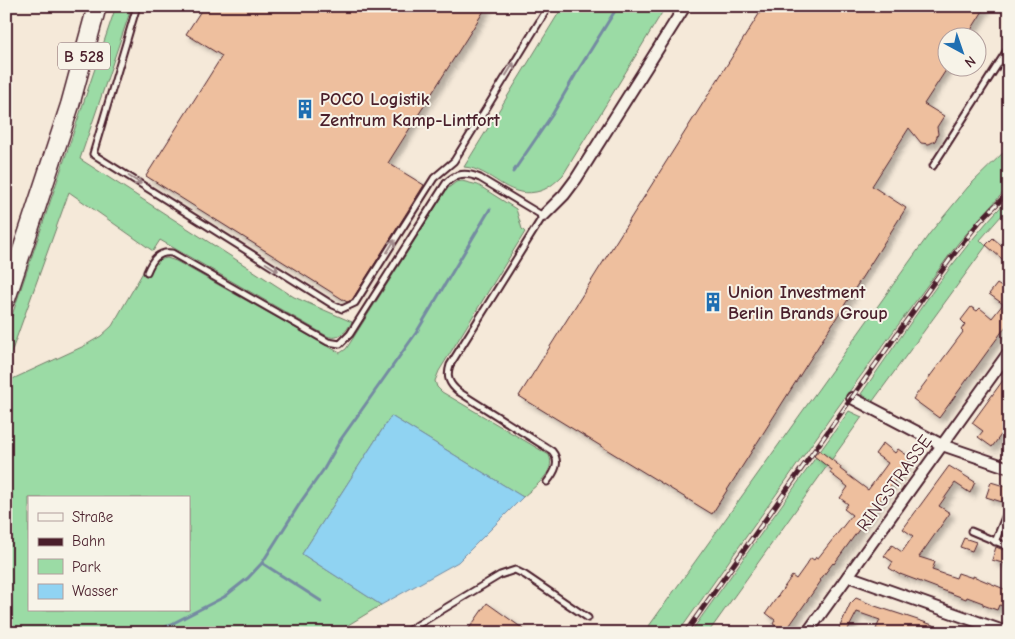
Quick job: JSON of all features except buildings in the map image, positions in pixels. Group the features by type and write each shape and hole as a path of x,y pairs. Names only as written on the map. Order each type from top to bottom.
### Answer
{"highway":[{"name":"B 528","path":"6,299 70,105 97,6"}],"street":[{"path":"543,216 564,195 576,179 685,6"},
{"name":"RINGSTRASSE","path":"807,633 1009,352"},
{"path":"852,398 942,445 1009,468"},
{"path":"848,576 1008,633"}],"lane":[{"path":"137,6 93,154 342,309 355,303 434,178 454,161 549,6"},
{"path":"933,166 1009,47"},
{"path":"147,272 157,256 162,253 172,253 328,342 340,344 350,334 451,178 458,174 472,175 543,216 450,365 448,380 459,392 552,451 558,463 554,474 547,482"},
{"path":"995,542 1009,507"},
{"path":"971,531 1009,547"},
{"path":"404,633 500,575 516,570 525,574 588,618"}],"green space":[{"path":"116,6 132,6 80,159 294,297 352,322 342,334 336,337 327,336 160,240 153,251 69,192 6,367 6,333"},
{"path":"563,6 666,6 563,175 544,190 525,193 516,191 483,173 464,167"},
{"path":"1009,147 1009,186 959,242 838,407 678,633 644,633 930,233 968,187"},
{"path":"462,181 478,185 516,209 522,229 525,232 439,371 435,381 437,387 442,392 549,455 550,467 543,479 523,497 391,416 302,554 381,605 335,633 6,633 6,382 84,346 101,336 112,326 146,267 151,270 158,260 167,258 176,261 340,353 350,343 447,189 456,182"},
{"path":"1009,198 1009,207 980,240 986,246 873,401 861,394 968,244"},
{"path":"849,411 862,417 708,633 690,633"}],"water":[{"path":"391,416 523,497 458,562 381,605 302,554"}],"waterway":[{"path":"513,172 552,115 618,6"},
{"path":"154,633 224,597 248,578 262,563 324,469 341,439 416,333 490,209"},
{"path":"262,563 321,601"}],"railway":[{"path":"685,633 951,258 980,221 1009,192"}],"place":[{"name":"POCO Logistik Zentrum Kamp-Lintfort","path":"305,109"},
{"name":"Union Investment Berlin Brands Group","path":"713,302"}]}
